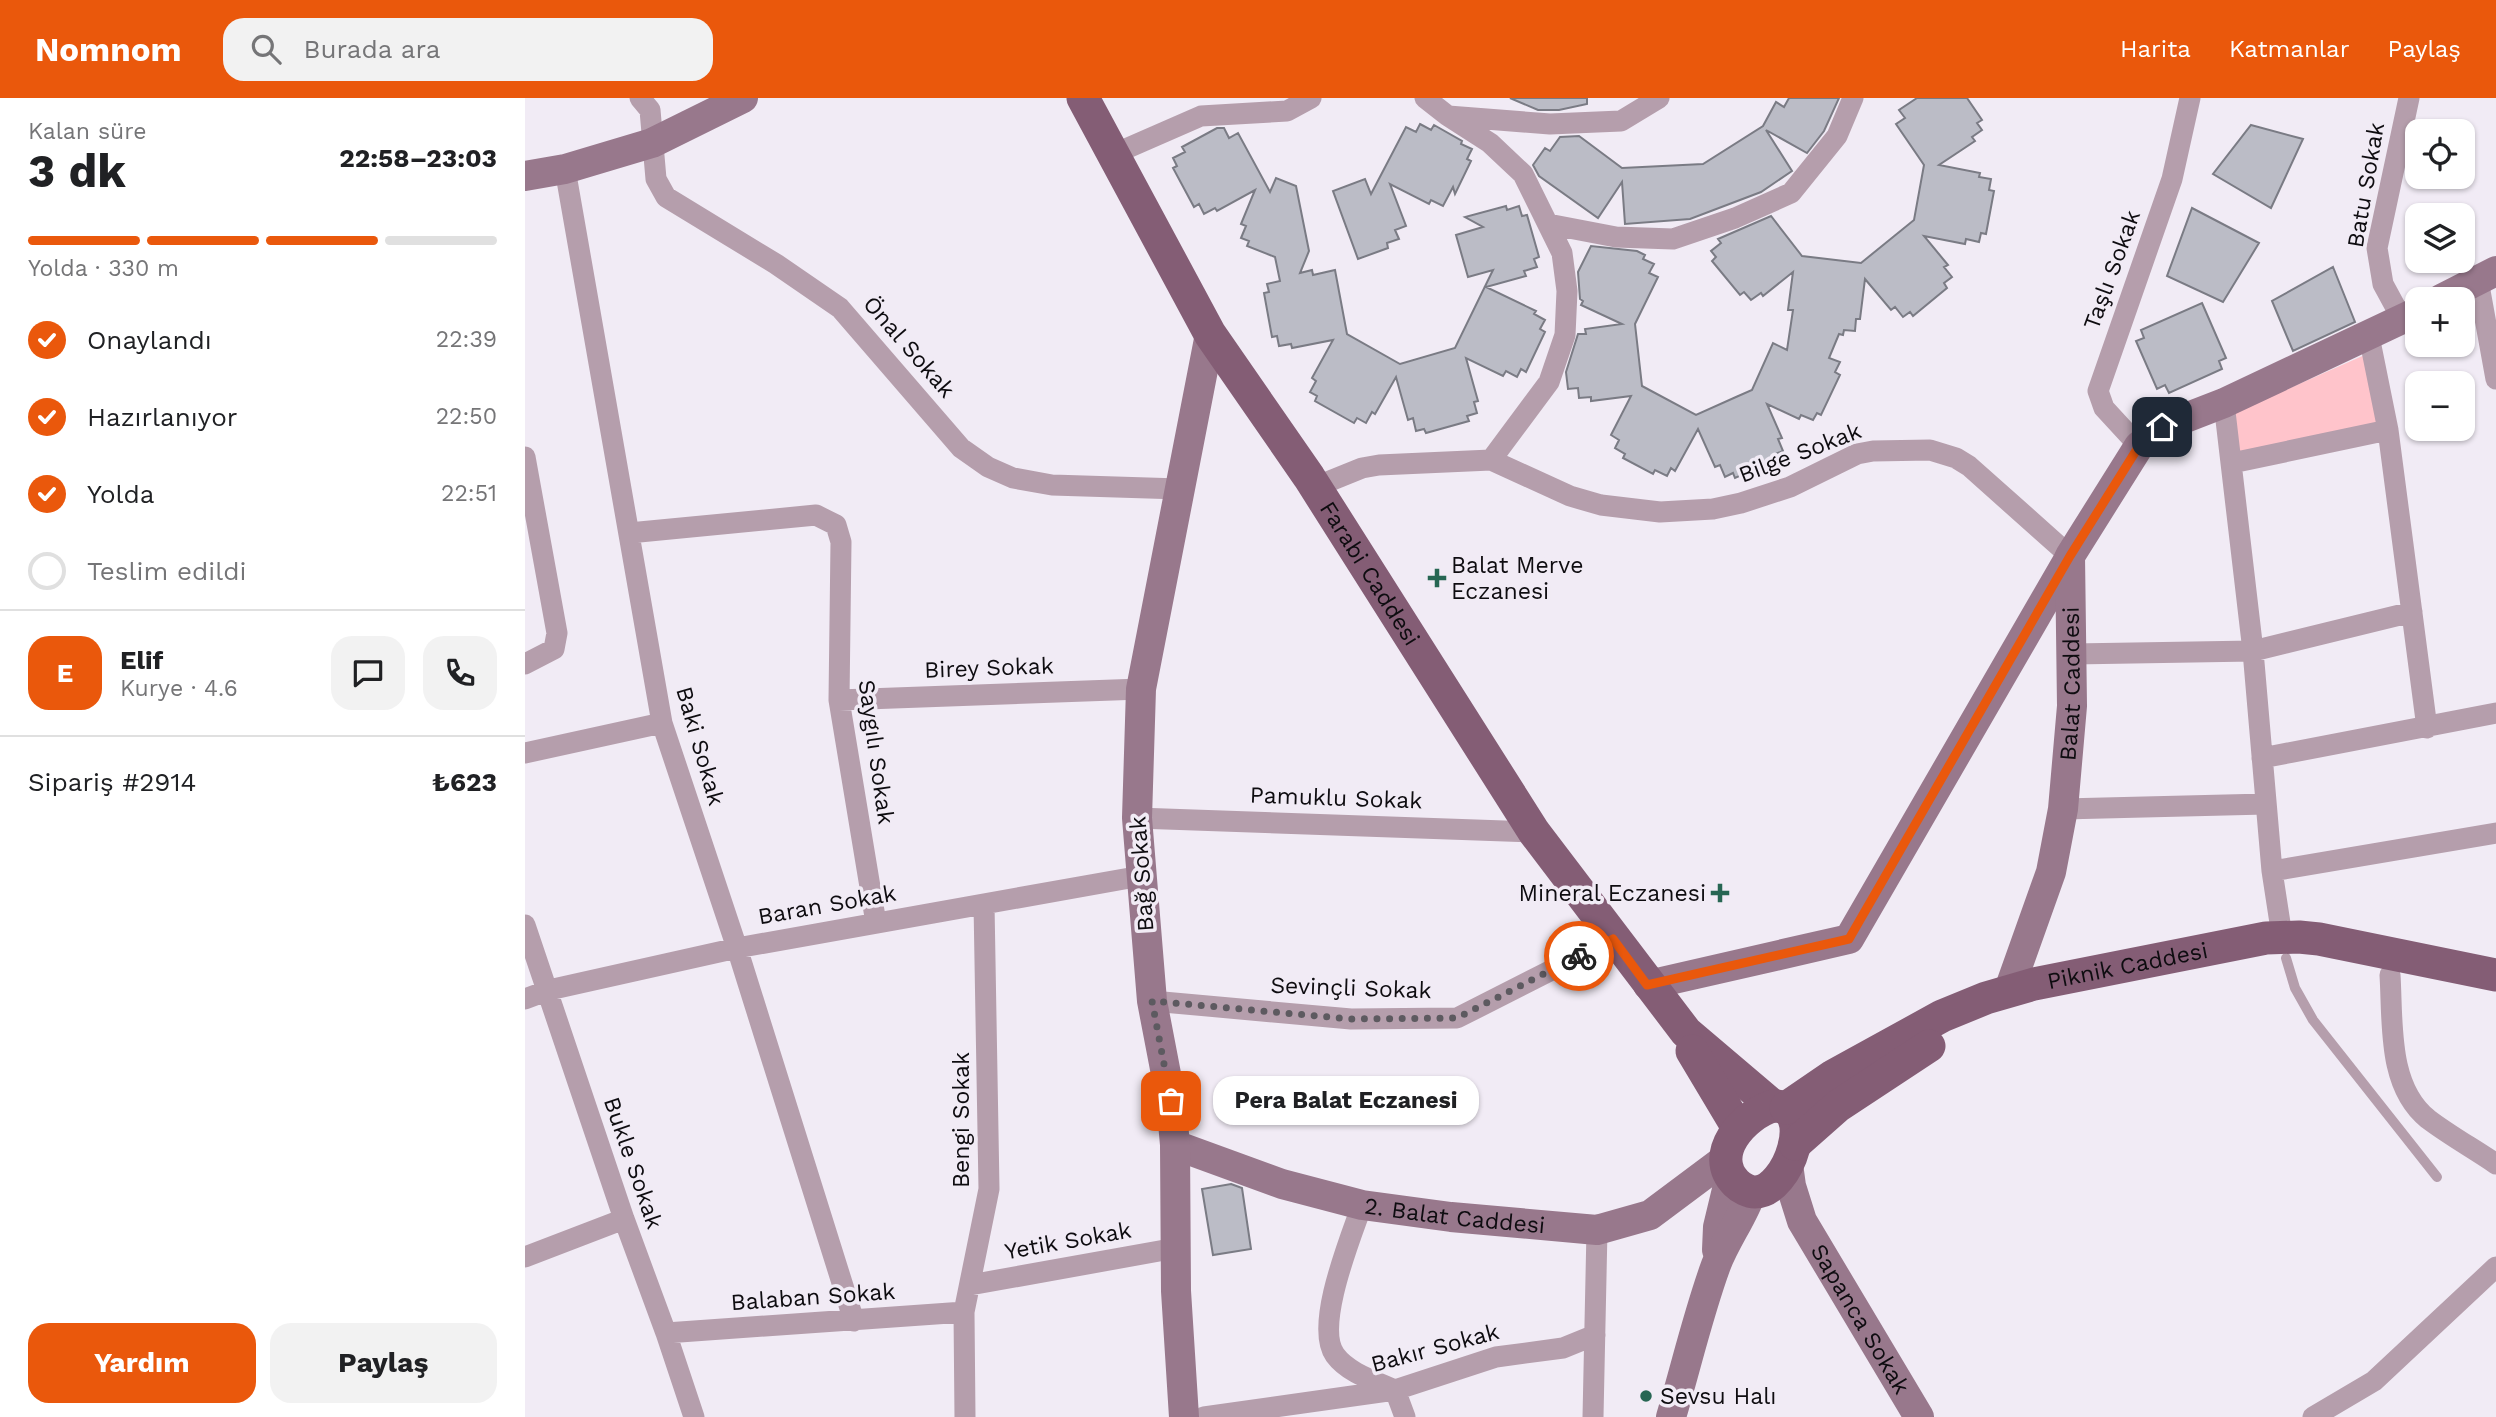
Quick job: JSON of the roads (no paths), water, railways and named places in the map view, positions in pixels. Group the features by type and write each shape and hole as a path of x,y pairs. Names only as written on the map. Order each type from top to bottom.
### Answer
{"main road":[{"name":"Farabi Caddesi","path":"1083,98 1210,334 1315,487 1534,832 1647,985 1686,1032"},
{"name":"Piknik Caddesi","path":"1779,1107 1933,1021 2009,990 2266,938 2322,961 2496,997"},
{"name":"Piknik Caddesi","path":"1792,1154 1838,1106 1935,1042 1978,1022 2045,1004 2268,959 2284,947 2319,939 2496,975"},
{"path":"1686,1032 1779,1107 1791,1113 1797,1125 1792,1154 1779,1179 1771,1186 1742,1179 1730,1142 1738,1128 1762,1109 1779,1107"},
{"path":"1686,1032 1692,1054 1738,1128"}],"street":[{"name":"Önal Sokak","path":"640,98 650,110 656,179 666,197 776,264 840,308 961,447 988,467 1013,478 1052,485 1180,489"},
{"path":"525,176 565,169 652,143 743,98"},
{"path":"1114,154 1201,117 1287,111 1311,98"},
{"path":"1425,98 1448,117 1490,143 1523,174 1562,253 1567,291 1566,335 1549,382 1491,460"},
{"path":"1448,117 1550,124 1621,121 1659,98"},
{"path":"1548,224 1616,237 1673,239 1735,218 1791,193 1837,136 1853,98"},
{"name":"Taşlı Sokak","path":"2139,446 2104,408 2098,391 2172,179 2190,98"},
{"name":"Batu Sokak","path":"2405,310 2383,284 2377,248 2409,98"},
{"name":"Baki Sokak","path":"565,169 662,723 737,948 855,1321"},
{"path":"2465,287 2487,276 2496,379"},
{"path":"1647,985 1849,939 2070,556 2139,446 2162,427 2224,403 2405,317"},
{"name":"Bağ Sokak","path":"1184,1417 1176,1291 1175,1145 1171,1101 1152,1001 1137,818 1141,689 1210,334"},
{"path":"2369,336 2388,430 2427,728"},
{"path":"2224,403 2253,651 2272,871 2284,947"},
{"path":"2232,463 2388,430"},
{"name":"Bilge Sokak","path":"1315,487 1362,468 1379,465 1491,460 1546,487 1601,505 1632,510 1686,512 1741,503 1769,495 1865,452 1930,450 1956,458 1969,466 2070,556"},
{"path":"525,457 557,633 554,649 525,664"},
{"name":"Saygılı Sokak","path":"629,533 816,515 836,525 841,542 839,700 876,923"},
{"name":"Balat Caddesi","path":"2009,990 2051,872 2063,809 2072,706 2070,556"},
{"path":"2073,654 2253,651 2412,612"},
{"name":"Birey Sokak","path":"839,700 1141,689"},
{"path":"2262,758 2496,713"},
{"path":"525,753 662,723"},
{"path":"2063,809 2266,804"},
{"name":"Pamuklu Sokak","path":"1137,818 1534,832"},
{"path":"2272,871 2496,833"},
{"name":"Baran Sokak","path":"525,999 549,990 737,948 1141,876"},
{"name":"Bengi Sokak","path":"965,1417 964,1312 989,1189 984,904"},
{"name":"Bukle Sokak","path":"525,925 694,1417"},
{"name":"Sevinçli Sokak","path":"1152,1001 1351,1019 1457,1018 1613,939"},
{"path":"2390,975 2394,1041 2400,1079 2406,1093 2427,1118 2496,1164"},
{"name":"2. Balat Caddesi","path":"1175,1145 1282,1184 1362,1205 1451,1217 1597,1230 1650,1215 1742,1179"},
{"name":"Sapanca Sokak","path":"1792,1154 1791,1186 1802,1221 1919,1417"},
{"path":"1671,1417 1716,1264 1718,1227 1742,1179"},
{"name":"Sapanca Sokak","path":"1742,1179 1802,1221"},
{"path":"1362,1205 1334,1292 1328,1320 1333,1354 1351,1370 1395,1390 1405,1417"},
{"path":"525,1257 624,1219"},
{"path":"1593,1417 1597,1230"},
{"name":"Yetik Sokak","path":"970,1285 1176,1248"},
{"path":"2313,1417 2374,1381 2496,1267"},
{"name":"Balaban Sokak","path":"666,1333 964,1312"},
{"name":"Bakır Sokak","path":"1204,1417 1395,1390 1496,1357 1563,1348 1595,1335"}],"lane":[{"path":"2284,947 2295,988 2313,1020 2437,1177"}],"place":[{"name":"Balat Merve Eczanesi","path":"1437,578"},
{"name":"Mineral Eczanesi","path":"1720,893"},
{"name":"Pera Balat Eczanesi","path":"1171,1101"},
{"name":"Sevsu Halı","path":"1646,1396"}]}
